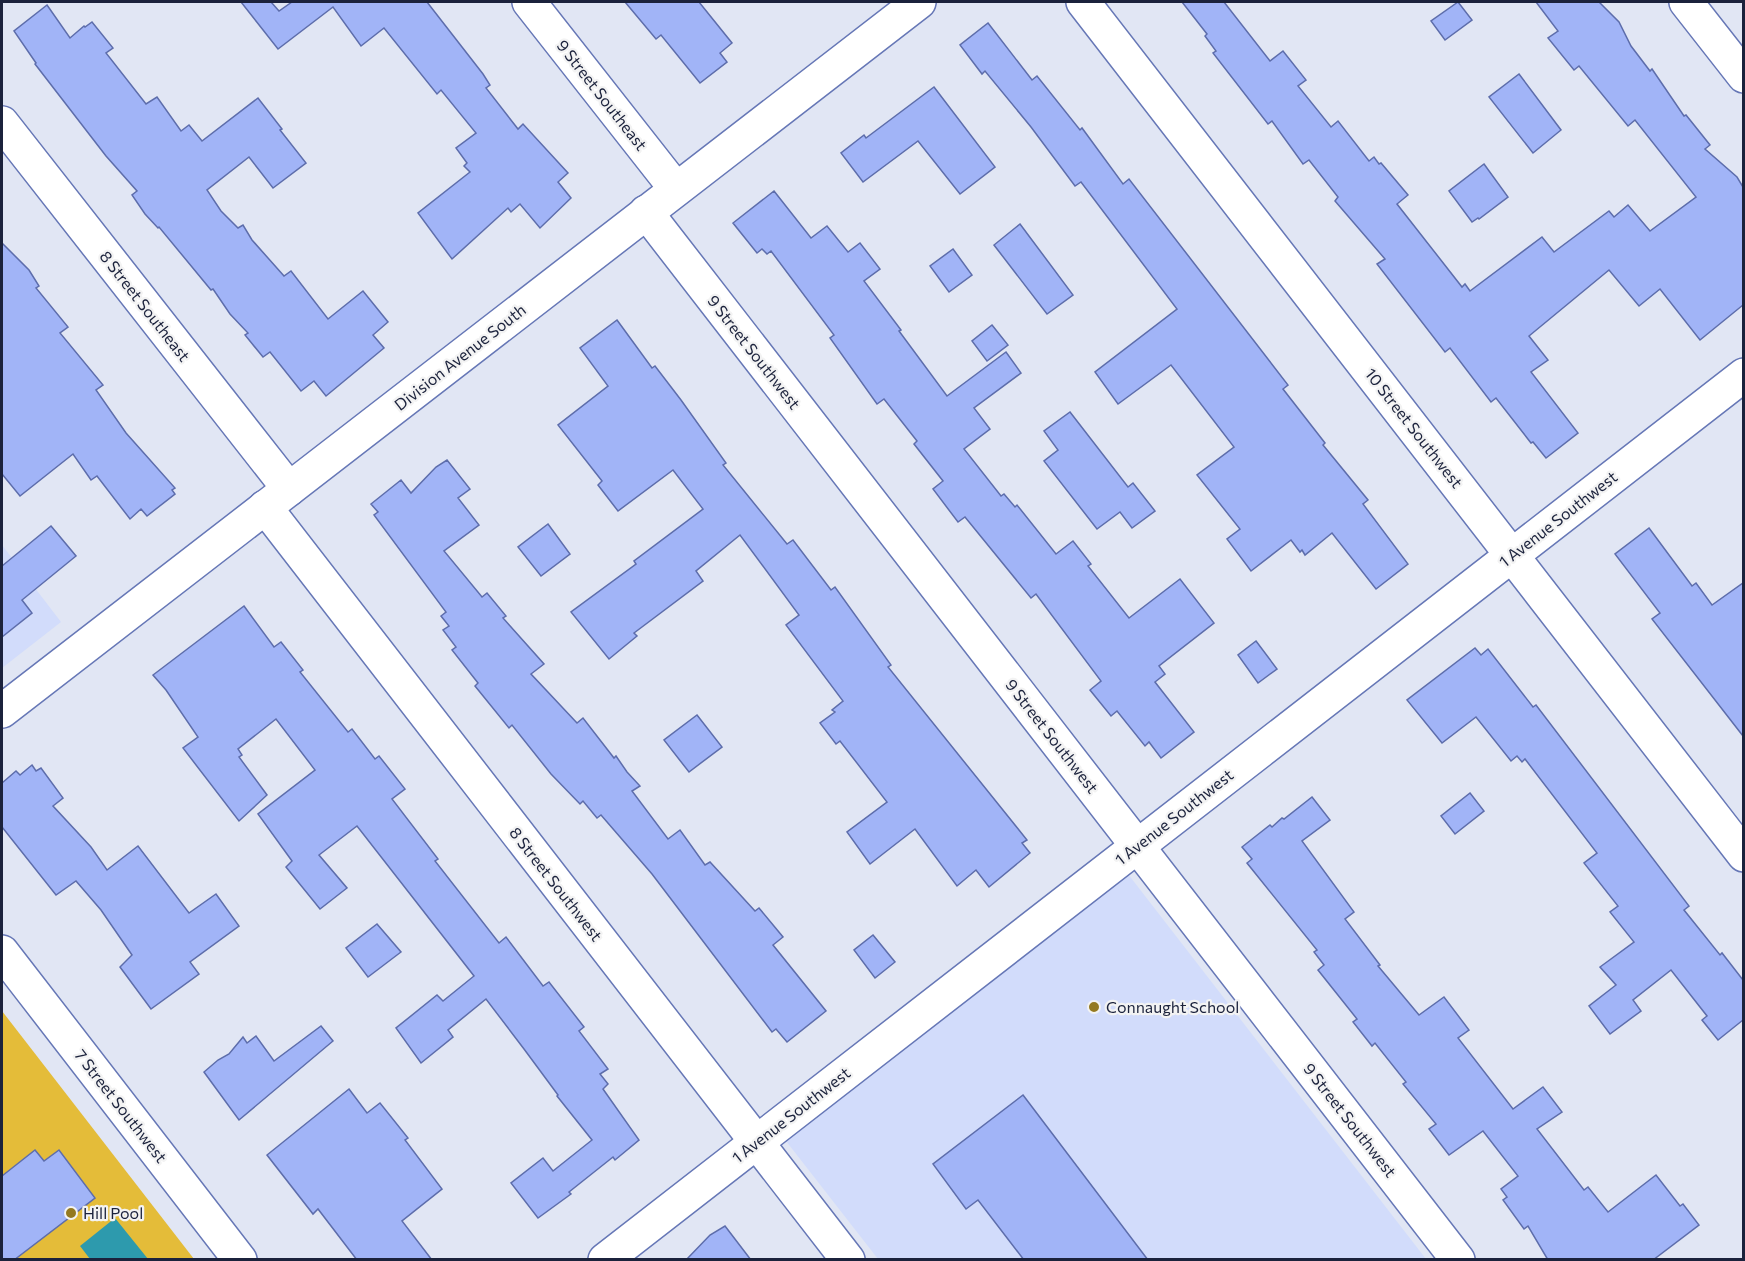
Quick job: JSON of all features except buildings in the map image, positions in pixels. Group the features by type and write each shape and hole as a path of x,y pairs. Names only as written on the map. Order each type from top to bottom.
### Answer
{"street":[{"name":"9 Street Southeast","path":"529,2 676,189"},
{"name":"Division Avenue South","path":"2,711 918,2"},
{"name":"10 Street Southwest","path":"1083,2 1743,855"},
{"path":"1686,2 1743,76"},
{"name":"8 Street Southeast","path":"2,123 277,498"},
{"name":"9 Street Southwest","path":"646,212 1458,1260"},
{"name":"1 Avenue Southwest","path":"605,1260 1743,375"},
{"name":"8 Street Southwest","path":"277,498 756,1142 848,1260"},
{"name":"7 Street Southwest","path":"2,952 240,1260"}],"shaded area":[{"path":"2,545 61,622 2,668"},
{"name":"Connaught School","path":"1128,874 1426,1259 878,1259 786,1141"},
{"name":"Hill Pool","path":"2,1011 194,1259 2,1259"}],"water":[{"path":"115,1218 148,1259 90,1259 80,1246"}],"place":[{"name":"Connaught School","path":"1094,1007"},
{"name":"Hill Pool","path":"71,1213"}]}
